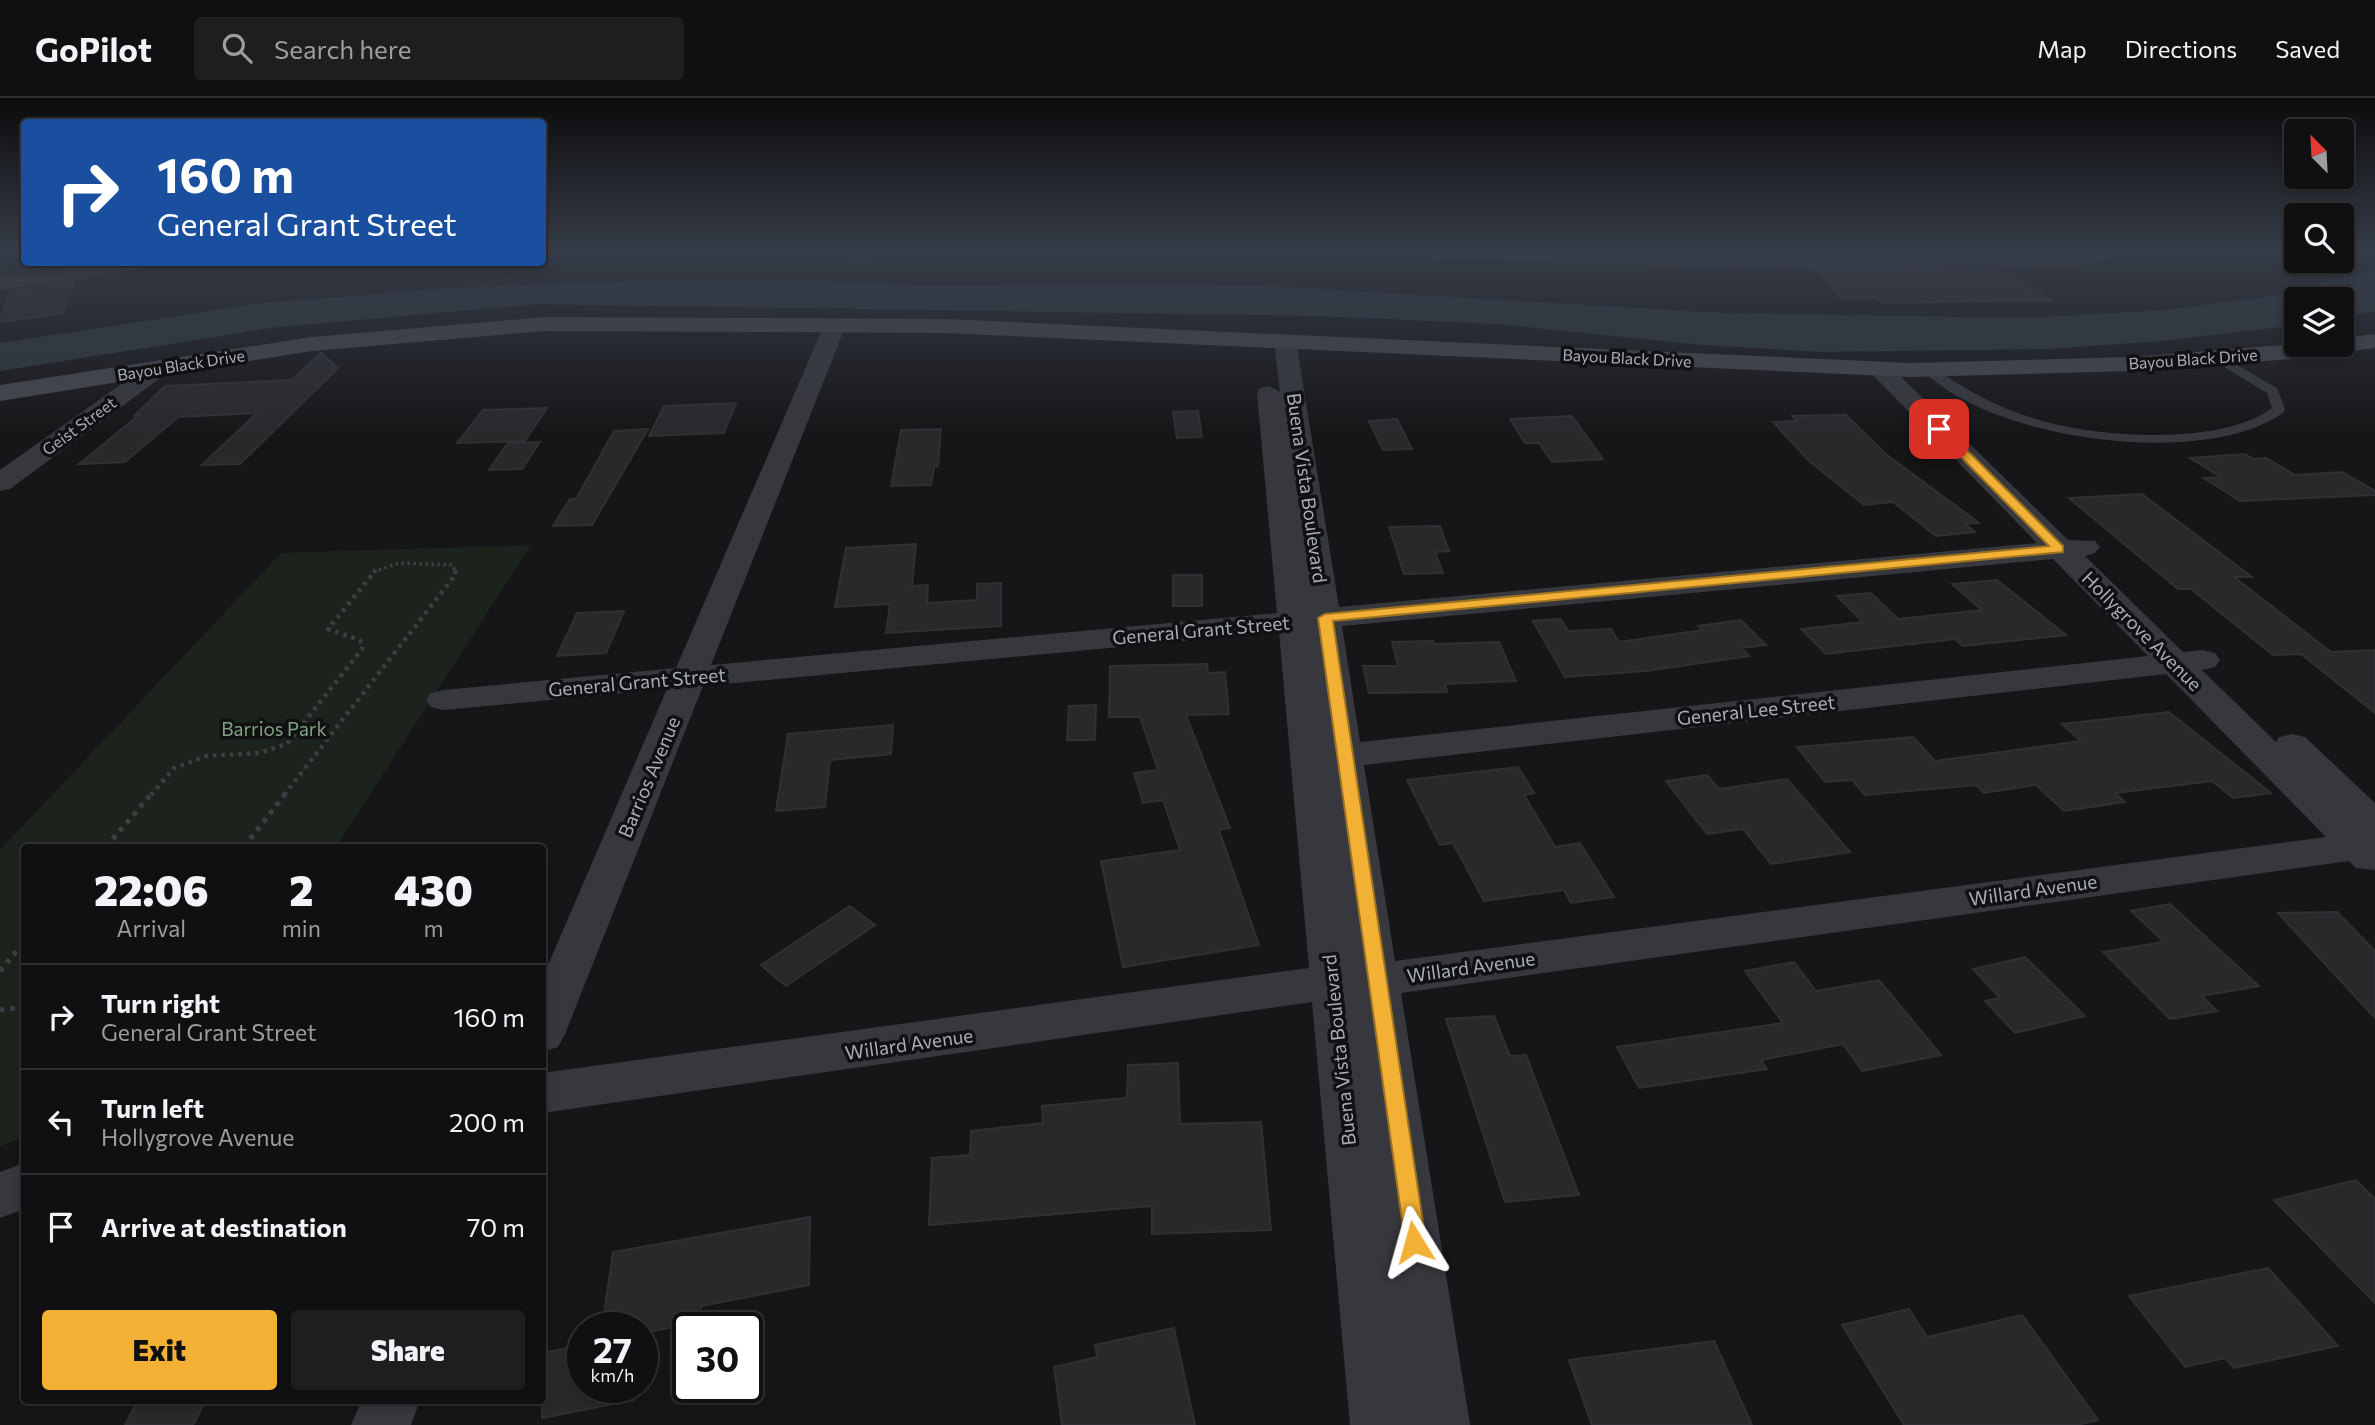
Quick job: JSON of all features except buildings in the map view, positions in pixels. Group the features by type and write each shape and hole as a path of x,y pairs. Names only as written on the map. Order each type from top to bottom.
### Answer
{"main road":[{"name":"Bayou Black Drive","path":"0,393 312,344 545,324 962,327 1904,370 2054,368 2218,358 2375,341"}],"street":[{"name":"Barrios Avenue","path":"546,1024 835,325"},
{"name":"Buena Vista Boulevard","path":"1274,341 1326,757 1332,982 1380,1425"},
{"name":"Geist Street","path":"0,483 159,368"},
{"name":"Hollygrove Avenue","path":"1904,370 2072,548 2371,844"},
{"name":"General Grant Street","path":"443,700 2072,548"},
{"name":"General Lee Street","path":"1326,757 2189,662"},
{"name":"Buena Vista Boulevard","path":"1326,757 1377,980 1440,1425"},
{"name":"Willard Avenue","path":"546,1092 1332,982 1377,980 2371,844"},
{"path":"0,1195 21,1187"},
{"path":"381,1425 389,1404"}],"lane":[{"path":"1904,370 1990,408 2030,422 2083,435 2120,439 2236,434 2264,423 2279,409 2273,391 2218,358"}],"path":[{"path":"109,844 174,768 206,756 273,750 295,736 362,649 363,643 357,638 338,636 328,629 374,571 391,564 453,565 456,574 246,844"},
{"path":"0,971 21,946"},
{"path":"0,1010 21,1007"}],"green space":[{"name":"Barrios Park","path":"531,545 338,844 21,844 21,1138 0,1146 0,850 281,553"}],"shaded area":[{"path":"198,313 437,313 278,327 0,371 0,343"},
{"path":"1120,313 1722,313 2028,318 2115,313 2284,313 2284,326 2162,341 2049,349 1821,352 1701,345 1498,324 1321,316"}],"route":[{"path":"1414,1242 1325,618 2059,549 1939,429"}]}
